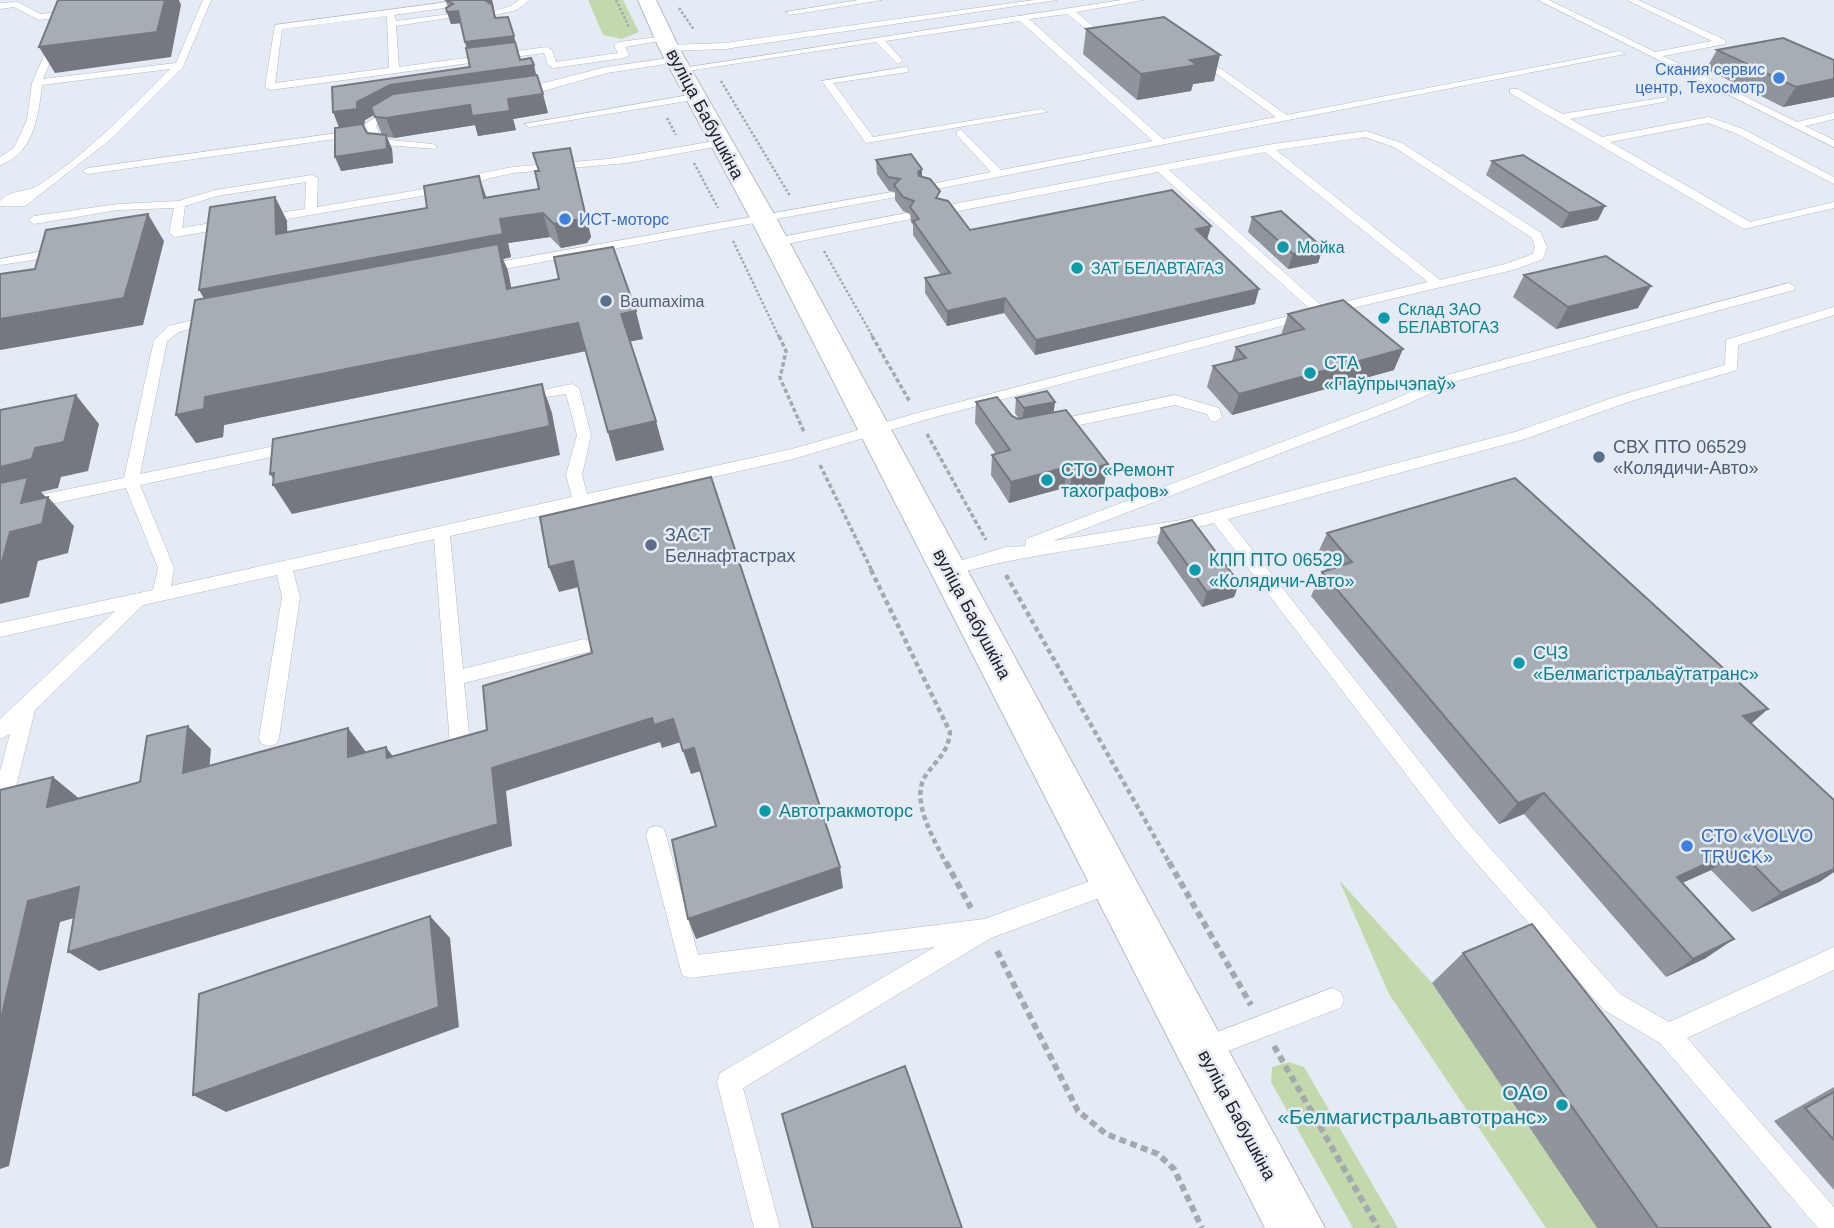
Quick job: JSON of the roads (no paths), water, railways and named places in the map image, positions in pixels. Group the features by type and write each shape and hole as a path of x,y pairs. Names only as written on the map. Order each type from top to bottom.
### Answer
{"street":[{"name":"вуліца Бабушкіна","path":"647,0 721,143 788,226 875,429 1296,1228"}],"lane":[{"path":"0,162 19,150 32,120 37,83 62,21 71,13 77,0"},
{"path":"40,189 107,136 180,65 207,0"},
{"path":"495,12 514,8 525,0"},
{"path":"790,12 878,0"},
{"path":"503,93 543,88 706,47 1053,0"},
{"path":"448,5 278,27 270,87 547,50 553,65 624,55 619,45 637,43 712,65 1139,0"},
{"path":"1542,0 1834,144"},
{"path":"1631,0 1722,42 1655,55"},
{"path":"0,6 15,4 39,17 83,10"},
{"path":"1069,11 1108,43 1122,41"},
{"path":"391,12 394,70"},
{"path":"391,24 450,17"},
{"path":"1022,18 1161,143"},
{"path":"878,39 902,65 827,81 870,141 1042,113"},
{"path":"1184,46 1285,119"},
{"path":"926,188 1620,54"},
{"path":"37,83 180,65"},
{"path":"1514,91 1748,226 1834,205"},
{"path":"529,124 695,97"},
{"path":"1560,118 1663,99"},
{"path":"410,106 397,108 370,124 377,142 432,147"},
{"path":"1796,125 1834,116"},
{"path":"1600,141 1709,120 1739,131 1834,181"},
{"path":"88,171 372,131"},
{"path":"961,132 999,174"},
{"path":"0,630 812,448 918,417 1320,312 1509,267 1539,256 1541,247 1537,236 1398,145 1366,134 1267,148 943,210"},
{"path":"180,204 169,234 457,187 484,174 520,167 572,166 686,151 721,143"},
{"path":"1267,148 1438,284"},
{"path":"1160,168 1320,312"},
{"path":"34,220 118,207 180,204 215,193 312,178 311,211"},
{"path":"788,226 892,195"},
{"path":"467,272 725,223 788,226 907,217"},
{"path":"4,262 69,251"},
{"path":"949,570 995,557 1398,403 1452,378 1789,287"},
{"path":"995,557 1181,526 1520,436 1626,398 1732,367 1731,343 1834,311"},
{"path":"160,596 166,568 131,481 161,340 174,329 223,317"},
{"path":"505,402 572,388 584,435 575,475 581,501"},
{"path":"992,398 1005,416"},
{"path":"1031,430 1175,400 1214,411 1215,417"},
{"path":"0,509 304,444"},
{"path":"1217,516 1461,830 1612,1002 1668,1035 1834,1227"},
{"path":"442,533 460,744"},
{"path":"269,738 291,597 283,567"},
{"path":"0,731 136,601"},
{"path":"455,678 584,646"},
{"path":"0,810 26,706"},
{"path":"656,835 690,967 984,930"},
{"path":"767,1228 729,1083 984,930 1114,882"},
{"path":"1668,1035 1834,958"},
{"path":"1202,1049 1332,1000"}],"place":[{"name":"Скания сервис центр, Техосмотр","path":"1779,78"},
{"name":"ИСТ-моторс","path":"565,219"},
{"name":"Мойка","path":"1283,247"},
{"name":"ЗАТ БЕЛАВТАГАЗ","path":"1077,268"},
{"name":"Baumaxima","path":"606,301"},
{"name":"Склад ЗАО БЕЛАВТОГАЗ","path":"1384,318"},
{"name":"СТА «Паўпрычэпаў»","path":"1310,373"},
{"name":"СВХ ПТО 06529 «Колядичи-Авто»","path":"1599,457"},
{"name":"СТО «Ремонт тахографов»","path":"1047,480"},
{"name":"ЗАСТ Белнафтастрах","path":"651,545"},
{"name":"КПП ПТО 06529 «Колядичи-Авто»","path":"1195,570"},
{"name":"СЧЗ «Белмагістральаўтатранс»","path":"1519,663"},
{"name":"Автотракмоторс","path":"765,811"},
{"name":"СТО «VOLVO TRUCK»","path":"1687,846"},
{"name":"ОАО «Белмагистральавтотранс»","path":"1562,1105"}]}
